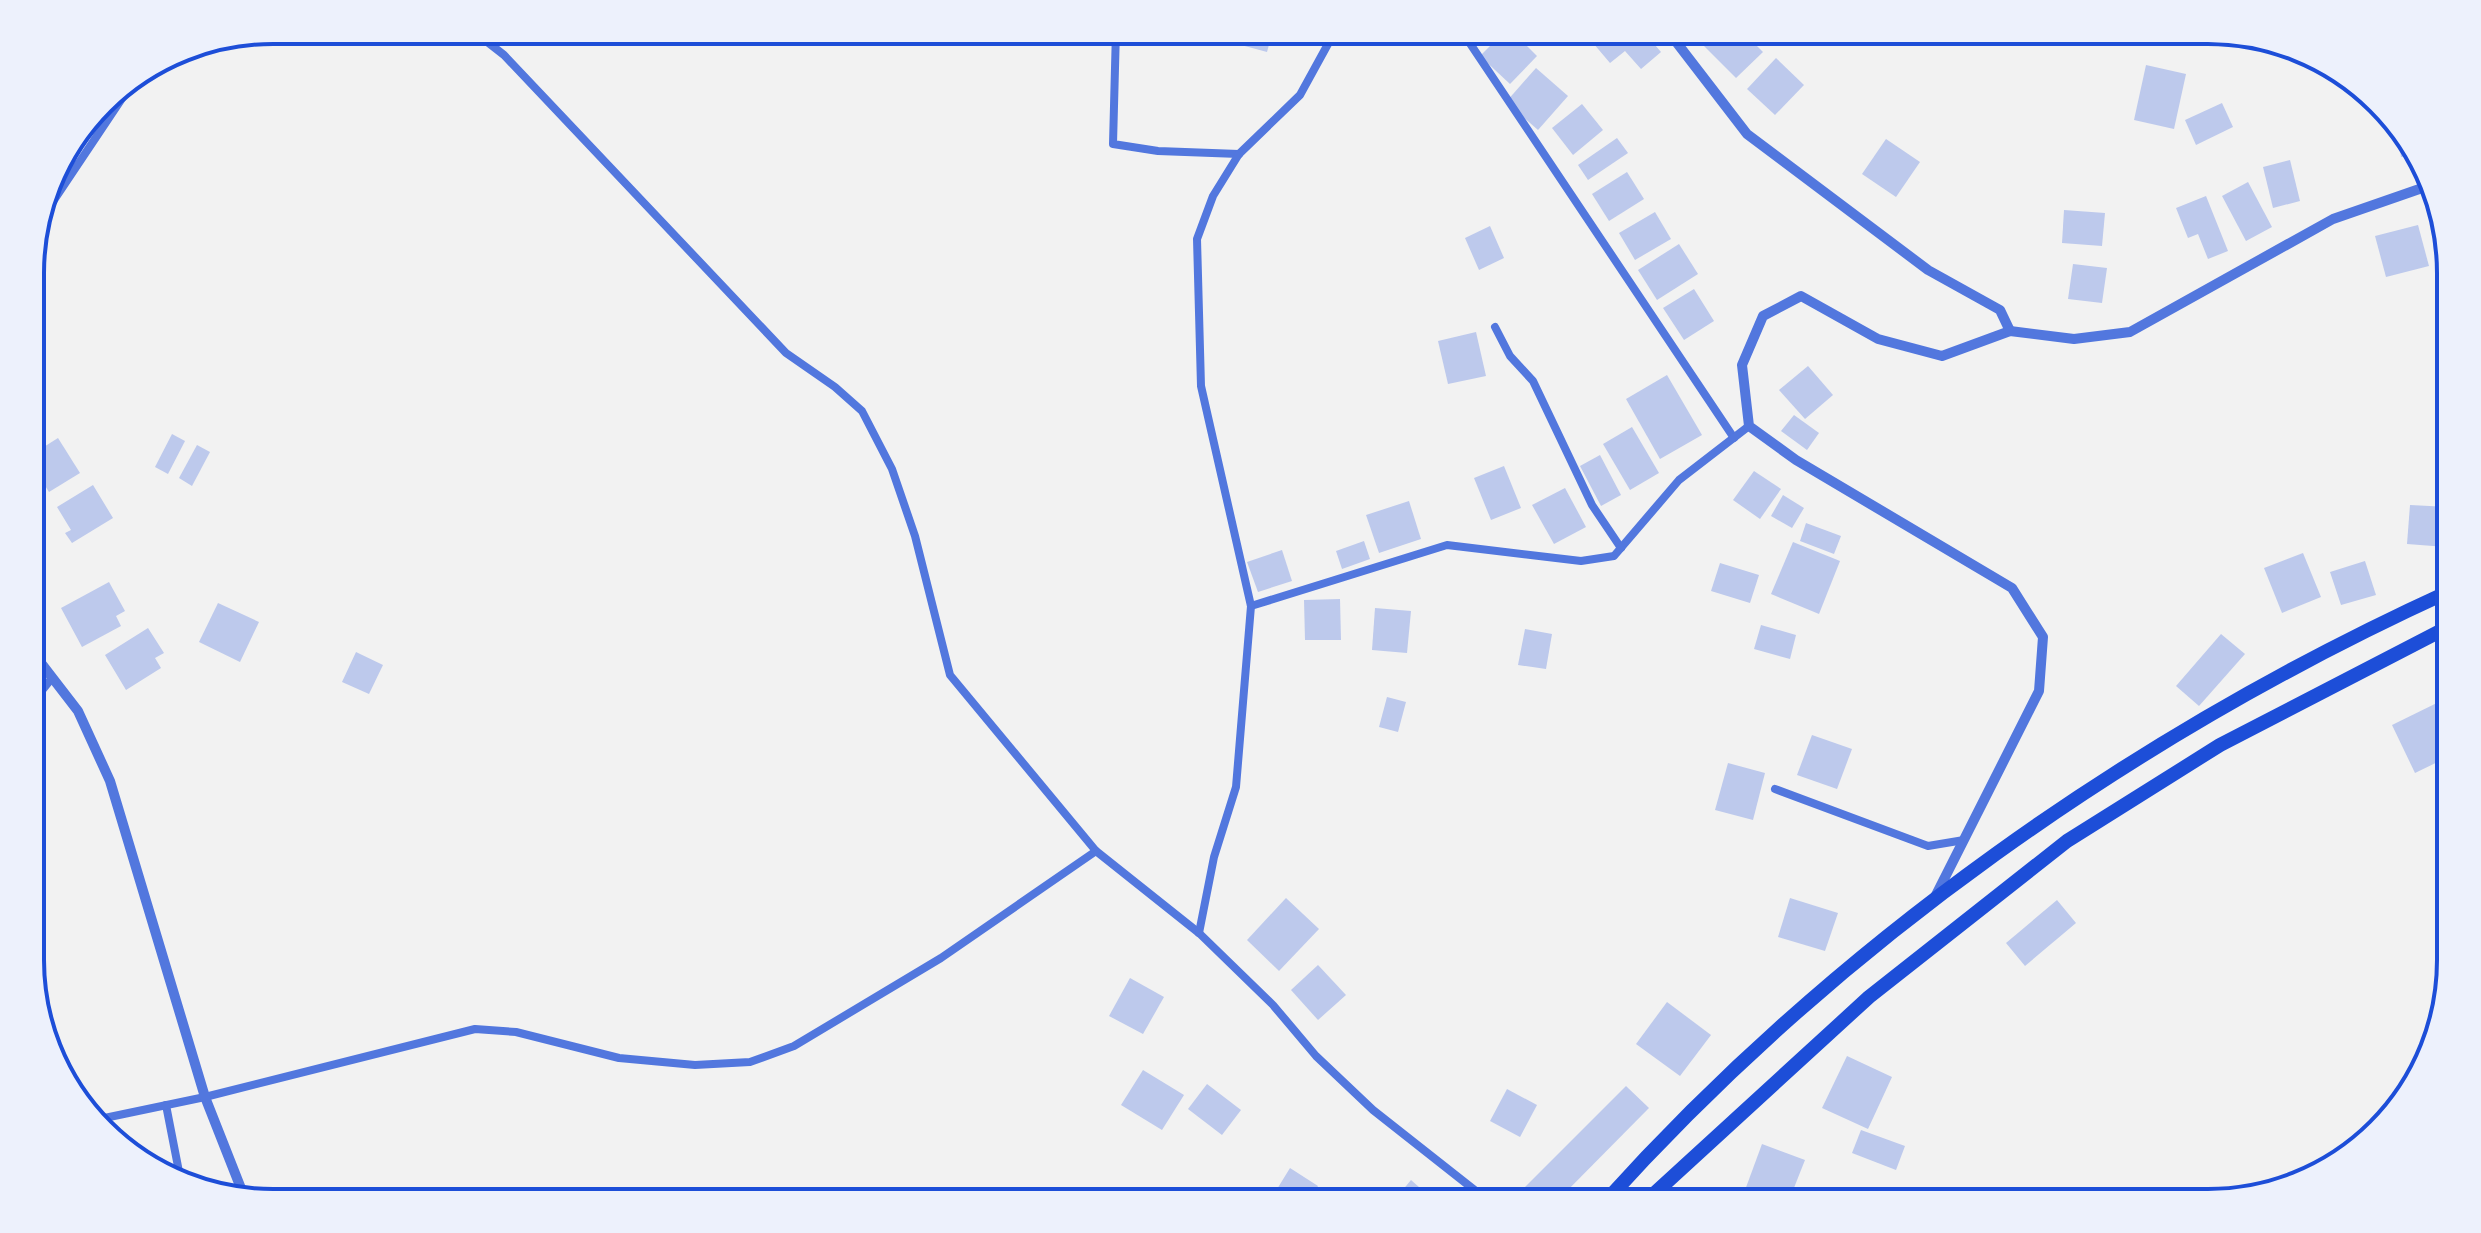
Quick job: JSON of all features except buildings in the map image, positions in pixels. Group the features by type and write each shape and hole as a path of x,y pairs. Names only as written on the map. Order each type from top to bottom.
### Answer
{"highway":[{"path":"1618,1189 1714,1091 1850,966 2005,848 2154,748 2361,632 2437,597"},
{"path":"1659,1189 1869,997 2067,841 2220,745 2437,633"}],"street":[{"path":"490,44 504,55 786,353 835,387 862,411 892,469 906,509 950,675 1096,851 1199,933 1273,1005 1316,1056 1373,1110 1473,1189"},
{"path":"1116,44 1113,144 1158,151 1239,154"},
{"path":"1199,933 1214,857 1236,787 1251,606 1201,386 1197,239 1213,196 1239,154 1300,95 1328,44"},
{"path":"1470,44 1734,438"},
{"path":"1678,44 1747,134 1928,270 2000,310 2010,331"},
{"path":"58,194 117,106"},
{"path":"1932,904 2039,691 2043,637 2012,588 1796,460 1749,426 1742,365 1763,316 1801,296 1878,339 1942,356 2010,331 2074,339 2130,332 2333,219 2421,188"},
{"path":"1495,327 1510,356 1533,381 1592,505 1621,548"},
{"path":"1251,606 1447,545 1581,561 1614,556 1679,480 1749,426"},
{"path":"44,667 78,711 110,781 205,1097 240,1186"},
{"path":"44,688 52,678"},
{"path":"1775,789 1928,846 1964,840"},
{"path":"107,1117 205,1097 475,1029 516,1032 619,1058 695,1065 750,1062 794,1046 941,958 1096,851"},
{"path":"166,1105 178,1168"}]}
